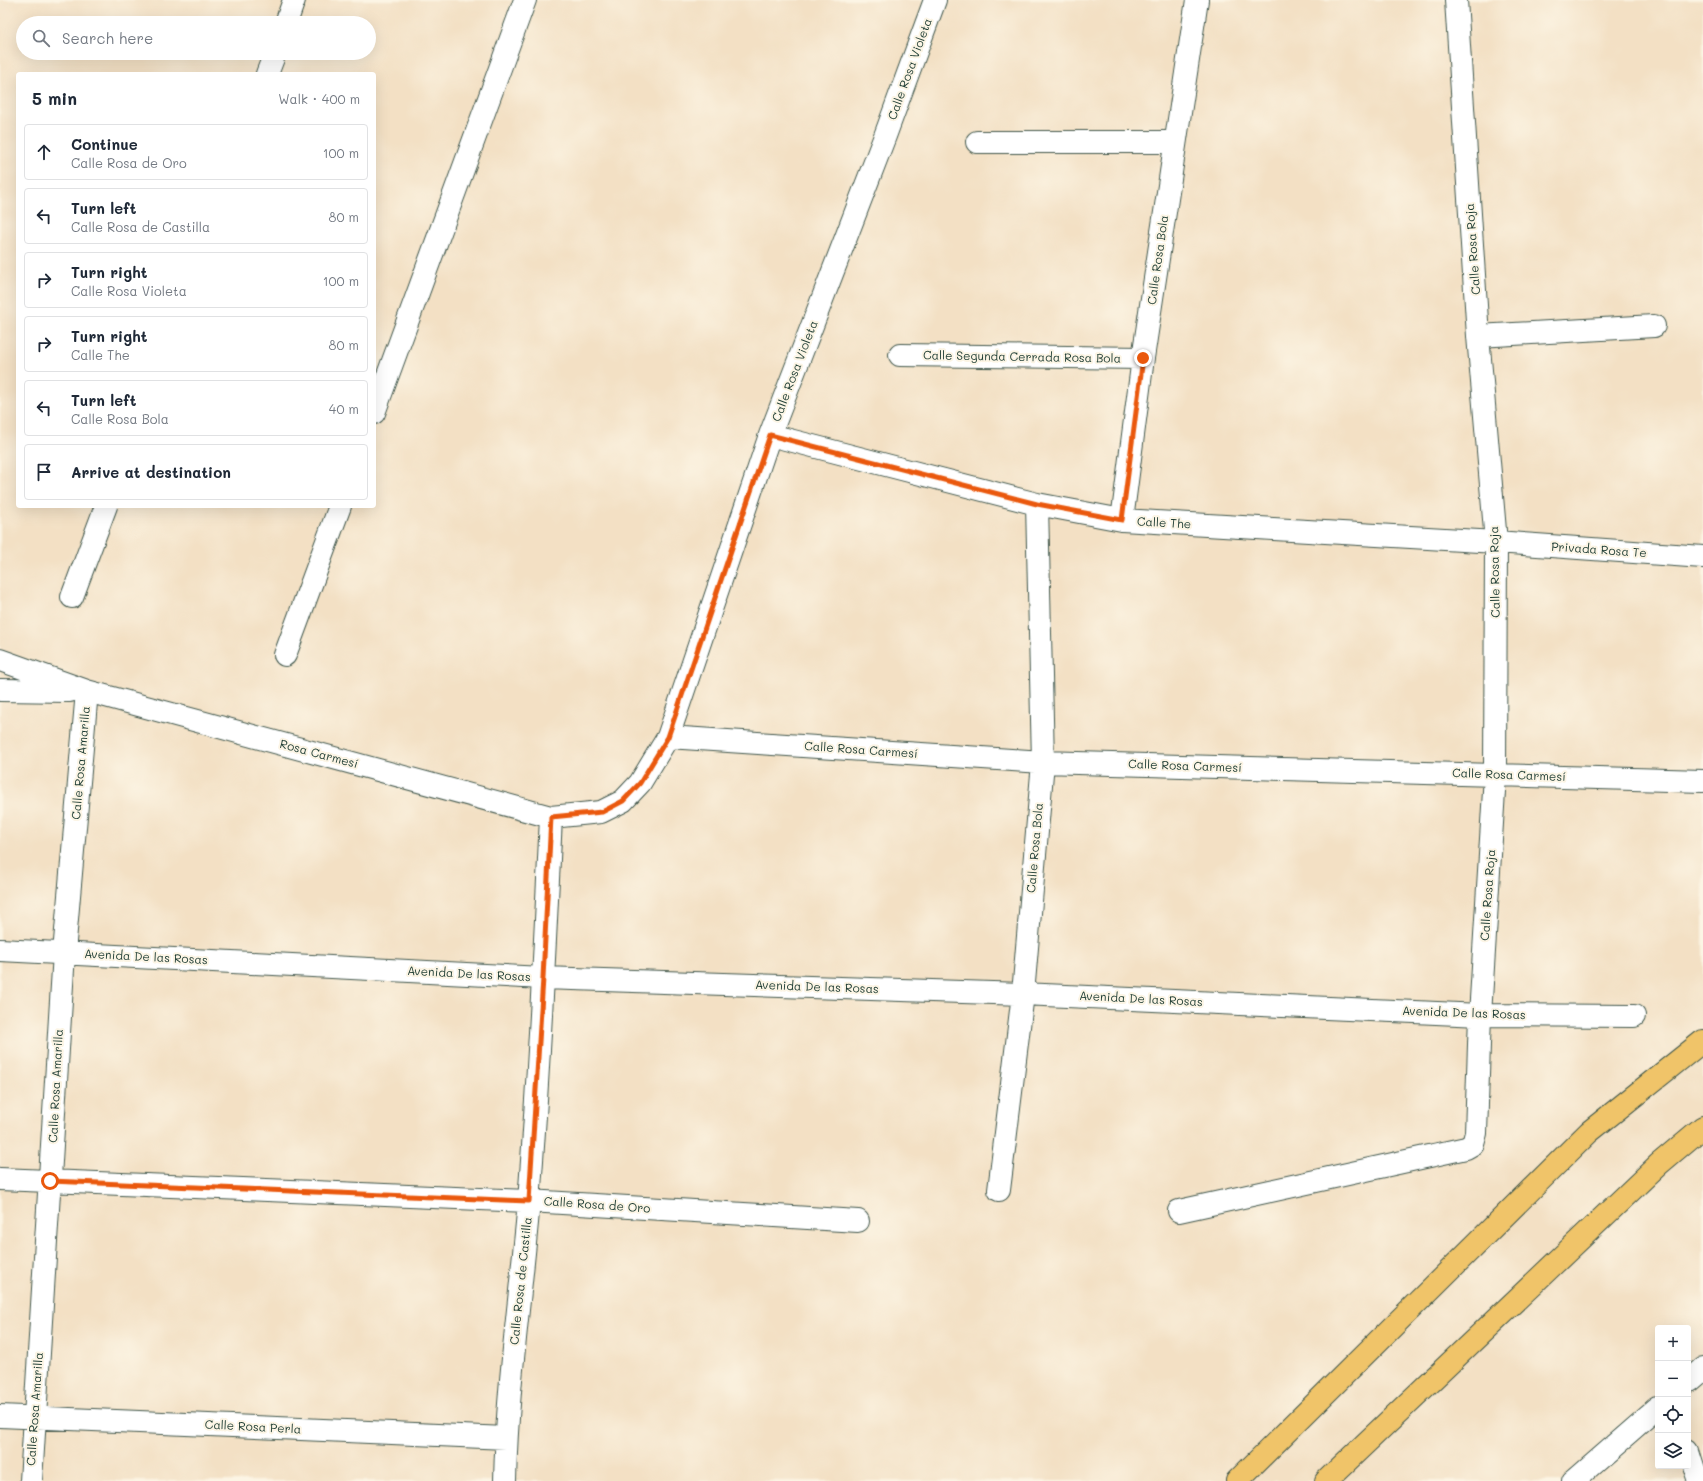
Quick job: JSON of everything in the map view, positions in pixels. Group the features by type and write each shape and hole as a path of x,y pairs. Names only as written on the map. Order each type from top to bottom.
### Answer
{"highway":[{"path":"1237,1481 1589,1132 1703,1041"},
{"path":"1326,1481 1659,1164 1703,1127"}],"street":[{"path":"288,16 294,0"},
{"path":"376,408 525,0"},
{"name":"Calle Rosa Violeta","path":"551,817 602,812 623,801 640,783 668,737 770,435 935,0"},
{"name":"Calle Rosa Bola","path":"1122,520 1143,358 1197,0"},
{"name":"Calle Rosa Roja","path":"1180,1211 1466,1148 1473,1144 1476,1133 1480,1015 1496,775 1496,542 1478,336 1456,0"},
{"path":"268,72 272,60"},
{"path":"977,142 1175,142"},
{"path":"1478,336 1654,326"},
{"name":"Calle Segunda Cerrada Rosa Bola","path":"900,355 1143,358"},
{"name":"Calle The","path":"770,435 1037,504 1122,520 1496,542"},
{"name":"Calle Rosa Bola","path":"999,1190 1023,994 1043,762 1037,504"},
{"path":"72,597 105,508"},
{"path":"285,655 339,508"},
{"name":"Privada Rosa Te","path":"1496,542 1703,557"},
{"path":"0,660 87,691"},
{"path":"0,690 87,691"},
{"name":"Rosa Carmesí","path":"87,691 551,817"},
{"name":"Calle Rosa Amarilla","path":"31,1481 64,953 87,691"},
{"name":"Calle Rosa Carmesí","path":"668,737 1043,762 1703,781"},
{"name":"Calle Rosa de Castilla","path":"505,1481 506,1438 529,1201 543,978 551,817"},
{"name":"Avenida De las Rosas","path":"0,950 543,978 1023,994 1480,1015 1634,1016"},
{"name":"Calle Rosa de Oro","path":"0,1179 529,1201 858,1221"},
{"path":"1691,1378 1703,1368"},
{"path":"1573,1481 1655,1410"},
{"name":"Calle Rosa Perla","path":"0,1416 506,1438"},
{"path":"1691,1459 1698,1481"}],"route":[{"path":"50,1181 529,1201 543,978 551,817 602,812 623,801 640,783 668,737 770,435 1037,504 1122,520 1143,358"}]}
